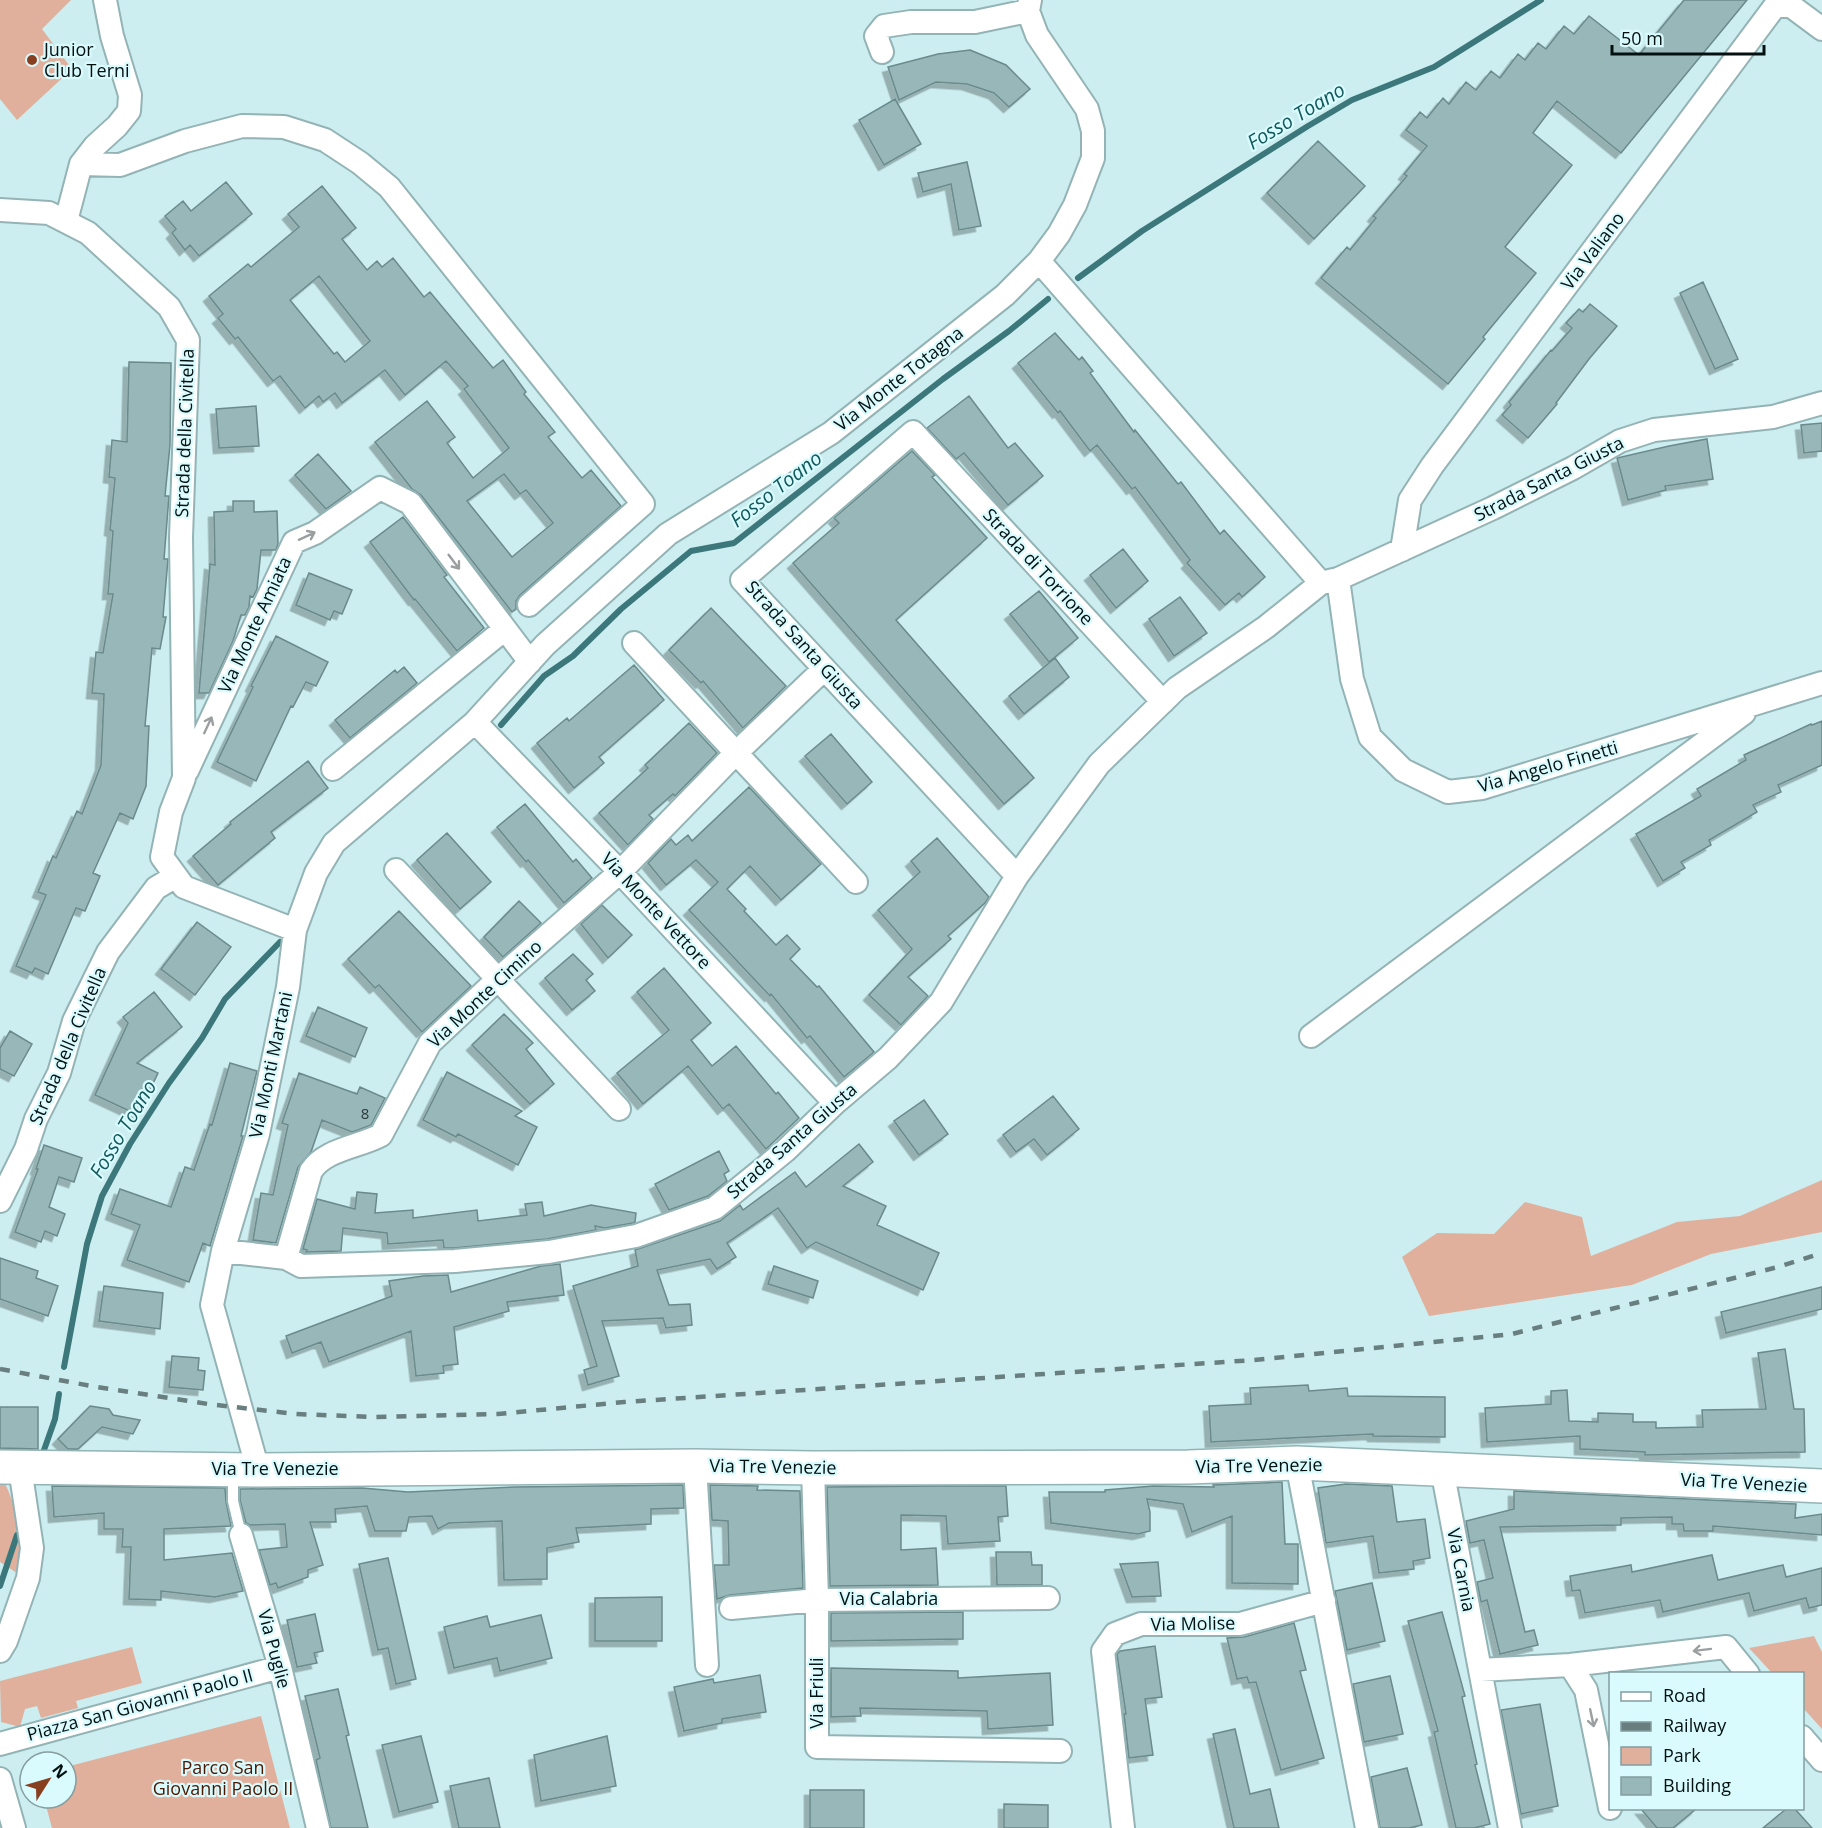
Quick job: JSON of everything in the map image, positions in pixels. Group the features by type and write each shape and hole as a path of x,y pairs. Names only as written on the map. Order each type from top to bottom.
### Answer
{"main road":[{"name":"Via Tre Venezie","path":"10,1467 246,1470 694,1466 1188,1467 1297,1463 1822,1486"}],"street":[{"path":"66,222 81,164 129,111 130,95 112,36 105,0"},
{"path":"882,52 876,36 884,26 911,22 975,22 1029,6"},
{"name":"Via Monte Totagna","path":"475,722 545,645 668,534 831,433 1005,295 1039,261 1059,234 1075,205 1093,158 1093,131 1087,109 1037,35 1029,6"},
{"name":"Via Valiano","path":"1402,550 1410,500 1432,466 1775,6 1791,6 1822,29"},
{"path":"81,164 120,165 185,141 242,126 284,127 325,140 360,163 389,187 668,534"},
{"name":"Strada della Civitella","path":"0,210 49,213 88,233 169,307 188,340 181,537 184,778 171,812 162,857 184,887 295,930"},
{"path":"1039,261 1329,581"},
{"name":"Strada Santa Giusta","path":"223,1251 286,1258 301,1266 455,1261 549,1252 636,1236 715,1208 785,1151 835,1103 888,1058 941,1002 1017,876 1099,764 1177,688 1329,581 1493,508 1573,468 1620,441 1654,430 1773,417 1822,403"},
{"name":"Strada Santa Giusta","path":"913,432 742,580 1017,876"},
{"name":"Strada di Torrione","path":"913,432 1163,702"},
{"name":"Via Monte Amiata","path":"184,778 294,542 315,532 380,488 410,503 530,662"},
{"path":"529,605 643,504"},
{"name":"Via Angelo Finetti","path":"1329,581 1352,679 1370,737 1403,770 1448,792 1482,788 1822,683"},
{"path":"333,769 505,629"},
{"path":"634,643 856,882"},
{"name":"Via Monte Cimino","path":"286,1258 311,1172 316,1164 328,1156 381,1135 430,1043 498,979 620,872 736,753 824,669"},
{"name":"Via Angelo Finetti","path":"1311,1036 1757,703"},
{"name":"Via Monte Vettore","path":"475,722 620,872 835,1103"},
{"name":"Via Monti Martani","path":"246,1470 212,1305 223,1251 258,1134 288,987 295,930 316,873 334,843 475,722"},
{"path":"396,870 618,1109"},
{"name":"Strada della Civitella","path":"0,1201 26,1149 36,1119 59,1072 74,1021 108,952 156,888 176,876"},
{"path":"1297,1463 1367,1828"},
{"name":"Via Tre Venezie","path":"694,1466 707,1665"},
{"path":"0,1651 6,1641 28,1578 32,1548 10,1467"},
{"name":"Via Friuli","path":"813,1468 817,1599 817,1747 1060,1751"},
{"name":"Via Carnia","path":"1442,1469 1510,1828"},
{"name":"Via Puglie","path":"241,1535 280,1667 318,1828"},
{"name":"Via Calabria","path":"730,1608 817,1599 1048,1598"},
{"name":"Via Molise","path":"1123,1828 1103,1651 1115,1635 1141,1624 1240,1624 1324,1601"},
{"path":"1480,1670 1570,1665 1726,1647 1747,1672"},
{"path":"1570,1665 1586,1690 1609,1799"},
{"name":"Piazza San Giovanni Paolo II","path":"0,1744 280,1667"},
{"path":"1804,1738 1822,1760"},
{"path":"0,1779 14,1828"},
{"path":"1611,1810 1615,1828"}],"lane":[{"name":"Via Puglie","path":"241,1535 233,1501 246,1470"}],"green space":[{"name":"Junior Club Terni","path":"0,0 71,0 42,29 72,69 17,120 0,99"},
{"path":"1822,1180 1822,1232 1711,1254 1632,1285 1429,1316 1402,1257 1437,1233 1494,1234 1525,1202 1582,1217 1591,1256 1677,1222 1740,1216"},
{"path":"0,1478 12,1501 20,1533 22,1553 17,1573 0,1562"},
{"path":"1814,1636 1822,1652 1822,1729 1804,1709 1804,1672 1771,1672 1749,1648"},
{"path":"132,1647 142,1683 76,1701 78,1708 41,1718 37,1706 25,1709 20,1727 1,1722 0,1681"},
{"name":"Parco San Giovanni Paolo II","path":"261,1716 290,1828 52,1828 47,1810 78,1810 78,1764"}],"building":[{"path":"1684,0 1747,0 1621,153 1557,101 1533,133 1572,165 1505,247 1536,273 1448,384 1321,278 1347,247 1350,250 1376,218 1373,216 1407,176 1404,174 1427,146 1406,130 1420,112 1427,118 1443,98 1449,104 1466,82 1476,90 1491,71 1500,78 1518,54 1525,60 1538,43 1546,49 1564,26 1574,34 1589,16 1639,55"},
{"path":"970,50 1006,65 1030,89 1009,107 994,93 967,84 936,82 899,100 888,67 938,54"},
{"path":"895,99 921,144 884,165 859,120"},
{"path":"1318,141 1365,186 1314,239 1267,193"},
{"path":"967,162 981,226 959,230 951,184 923,192 918,173"},
{"path":"226,182 252,214 199,256 190,245 185,250 172,233 176,229 165,216 183,201 191,211"},
{"path":"322,186 356,228 342,239 367,270 377,261 382,267 393,258 424,297 430,292 493,368 503,360 526,392 524,394 555,432 548,437 582,478 591,470 621,506 520,595 516,601 516,609 512,612 421,495 412,489 375,442 427,401 455,437 447,443 473,478 509,448 464,389 468,386 446,361 405,395 385,370 342,403 335,393 323,402 319,396 305,408 280,376 273,381 238,337 235,339 218,318 223,314 209,296 248,264 251,267 299,227 288,214","holes":["319,276 370,341 345,362 337,352 334,354 290,300","504,474 520,494 526,490 553,523 512,557 467,501"]},
{"path":"1703,282 1738,359 1715,369 1680,293"},
{"path":"1590,304 1617,326 1528,438 1502,415 1511,405 1509,402 1572,328 1566,323 1579,309 1583,312"},
{"path":"1055,333 1079,360 1082,357 1093,371 1090,373 1134,432 1135,430 1178,484 1181,482 1220,534 1224,530 1265,577 1242,597 1239,593 1225,605 1187,563 1190,560 1135,487 1132,489 1097,445 1090,451 1060,411 1058,413 1018,363"},
{"path":"129,362 171,363 170,445 165,496 169,496 164,559 168,559 163,617 166,617 160,649 152,648 145,726 149,726 146,786 133,819 120,813 93,873 100,876 85,911 76,908 48,974 35,968 32,973 16,966 46,895 38,892 53,856 56,858 77,811 82,814 101,765 104,694 92,693 96,652 103,653 113,594 108,594 113,531 110,530 115,478 109,477 112,440 127,442"},
{"path":"969,396 1008,448 1015,443 1043,476 1008,505 964,453 956,459 927,428"},
{"path":"256,406 259,446 219,448 216,409"},
{"path":"1822,423 1822,451 1804,453 1801,425"},
{"path":"1707,439 1713,479 1665,486 1666,490 1628,500 1617,458"},
{"path":"912,451 935,475 932,477 987,538 896,620 1034,778 1004,804 793,563 839,523 834,518"},
{"path":"318,454 351,491 326,509 295,475"},
{"path":"233,501 254,501 254,512 277,511 278,544 276,550 261,550 257,589 253,597 250,596 249,607 245,615 241,615 233,641 209,693 199,693 210,564 215,565 214,512 233,511"},
{"path":"403,517 447,575 444,577 484,628 457,651 370,542"},
{"path":"1123,549 1148,581 1116,608 1090,575"},
{"path":"309,573 352,590 342,614 334,611 330,620 296,605"},
{"path":"1039,591 1078,638 1049,662 1010,614"},
{"path":"1180,597 1207,633 1174,656 1149,619"},
{"path":"711,608 786,686 743,728 703,681 701,683 669,650"},
{"path":"276,636 328,662 316,686 306,682 293,707 291,706 256,781 217,762"},
{"path":"1055,658 1069,677 1024,714 1009,696"},
{"path":"634,665 664,700 599,757 604,763 574,788 537,743 567,718 569,721"},
{"path":"404,667 417,683 350,738 335,720 395,670 397,673"},
{"path":"1822,721 1822,765 1778,785 1781,792 1753,805 1757,812 1709,840 1711,845 1681,862 1685,868 1663,881 1636,834 1701,796 1697,789 1746,760 1744,755"},
{"path":"689,723 717,753 675,796 673,794 649,815 653,819 628,845 599,813 648,768 645,765"},
{"path":"831,734 872,782 847,804 805,756"},
{"path":"308,761 328,788 271,832 275,838 218,885 193,856 231,824 230,822"},
{"path":"749,787 821,864 781,900 750,866 727,889 776,945 787,935 800,949 790,959 817,987 819,986 874,1052 844,1077 810,1036 807,1038 771,994 770,996 689,910 718,882 696,860 666,885 648,863 671,839 676,845 688,835 692,841"},
{"path":"525,804 573,862 576,859 592,878 564,903 497,827"},
{"path":"447,833 491,882 460,909 417,860"},
{"path":"937,838 989,897 948,936 951,939 908,977 928,996 901,1025 869,995 912,949 878,910 920,872 911,861"},
{"path":"519,901 541,923 503,957 484,937"},
{"path":"602,905 632,935 608,958 581,924"},
{"path":"399,911 471,986 422,1032 379,985 375,988 348,959"},
{"path":"197,922 231,947 195,995 161,969"},
{"path":"573,954 593,974 586,980 595,991 572,1010 545,978"},
{"path":"664,968 711,1023 691,1040 712,1066 736,1046 799,1118 766,1149 729,1104 723,1109 688,1066 643,1104 617,1073 669,1030 637,992"},
{"path":"154,992 182,1027 137,1063 158,1073 138,1115 95,1095 128,1023 123,1017"},
{"path":"318,1007 367,1028 355,1057 306,1036"},
{"path":"504,1014 533,1043 526,1049 554,1084 530,1104 472,1045"},
{"path":"10,1031 32,1044 14,1076 0,1069 0,1048"},
{"path":"230,1063 257,1071 241,1136 243,1136 210,1246 203,1243 189,1282 127,1260 140,1225 111,1214 120,1189 171,1207 185,1167 194,1170 210,1124 212,1125"},
{"path":"447,1072 522,1111 515,1116 537,1127 518,1165 458,1134 456,1137 423,1120"},
{"path":"299,1073 357,1094 360,1087 385,1098 371,1125 358,1130 352,1132 322,1120 311,1152 298,1167 276,1243 253,1240 261,1193 273,1195 288,1125 282,1123"},
{"path":"1053,1096 1079,1129 1047,1155 1034,1139 1016,1152 1003,1135"},
{"path":"924,1100 948,1134 919,1155 894,1121"},
{"path":"859,1144 873,1162 843,1186 886,1206 877,1225 939,1253 923,1290 816,1242 807,1248 778,1208 727,1243 736,1257 717,1269 710,1259 657,1270 669,1305 690,1304 692,1325 666,1328 663,1318 602,1321 619,1376 588,1385 584,1370 597,1366 573,1286 638,1266 635,1250 720,1221 740,1205 743,1210 795,1172 806,1187"},
{"path":"44,1145 82,1158 74,1182 59,1177 49,1207 65,1214 57,1236 45,1231 41,1242 15,1232 38,1169 36,1169"},
{"path":"719,1151 729,1171 724,1174 727,1181 708,1196 669,1210 655,1184"},
{"path":"357,1192 377,1194 375,1213 413,1210 413,1218 477,1210 478,1221 527,1215 525,1204 542,1202 544,1216 591,1205 636,1213 633,1223 605,1228 595,1226 596,1230 547,1239 454,1248 444,1248 443,1240 388,1244 387,1233 343,1228 341,1251 306,1252 307,1250 303,1249 317,1199 355,1209"},
{"path":"0,1258 38,1271 36,1278 58,1286 48,1316 0,1299"},
{"path":"560,1264 564,1295 507,1302 509,1311 454,1327 458,1364 443,1366 444,1373 416,1376 411,1331 329,1362 321,1342 292,1353 286,1336 392,1296 389,1281 448,1275 451,1292 541,1266"},
{"path":"774,1266 818,1281 813,1298 768,1284"},
{"path":"104,1286 163,1293 160,1329 99,1321"},
{"path":"1822,1287 1822,1309 1726,1333 1721,1312"},
{"path":"1785,1349 1794,1409 1804,1409 1805,1452 1645,1455 1645,1452 1580,1449 1580,1436 1487,1442 1485,1408 1551,1404 1551,1391 1567,1390 1569,1421 1598,1422 1598,1413 1633,1414 1633,1422 1656,1422 1656,1428 1703,1427 1702,1410 1766,1409 1758,1353"},
{"path":"172,1356 199,1358 198,1370 205,1371 203,1390 169,1387"},
{"path":"1308,1385 1309,1391 1347,1388 1348,1396 1445,1397 1445,1437 1373,1436 1373,1434 1211,1442 1209,1406 1251,1404 1250,1388"},
{"path":"90,1406 109,1409 113,1415 140,1420 133,1434 102,1427 78,1449 68,1449 58,1439"},
{"path":"0,1407 38,1407 38,1449 0,1448"},
{"path":"1282,1482 1285,1544 1298,1544 1298,1584 1232,1583 1232,1516 1192,1532 1183,1504 1147,1499 1150,1531 1138,1534 1051,1523 1049,1492 1105,1492 1105,1490 1153,1486 1214,1487 1213,1485"},
{"path":"1346,1484 1392,1486 1397,1522 1425,1519 1430,1558 1413,1561 1414,1569 1379,1573 1373,1536 1326,1543 1318,1488"},
{"path":"683,1485 684,1508 651,1509 651,1524 576,1528 579,1542 547,1548 547,1579 504,1580 502,1521 449,1523 438,1529 432,1516 409,1517 406,1531 375,1531 367,1506 335,1509 336,1522 310,1522 323,1565 308,1570 308,1577 278,1588 276,1583 270,1585 259,1550 287,1547 285,1524 250,1525 246,1523 240,1500 240,1489 362,1488 408,1492 515,1487"},
{"path":"710,1485 758,1486 757,1490 800,1491 803,1588 730,1595 717,1599 714,1565 729,1565 728,1521 712,1520"},
{"path":"52,1486 225,1488 231,1526 164,1529 164,1560 232,1553 243,1591 215,1597 161,1591 161,1600 129,1599 131,1547 122,1547 123,1529 104,1529 104,1513 54,1517"},
{"path":"1006,1486 1008,1516 998,1517 1000,1541 948,1544 946,1516 901,1515 901,1550 936,1548 938,1585 830,1586 827,1487"},
{"path":"1514,1491 1796,1504 1795,1518 1822,1514 1822,1535 1713,1526 1713,1531 1684,1531 1683,1524 1672,1524 1672,1517 1621,1518 1621,1525 1500,1527 1525,1632 1534,1630 1538,1645 1500,1654 1487,1600 1481,1602 1477,1582 1493,1578 1484,1540 1470,1543 1466,1521 1514,1509"},
{"path":"996,1552 1031,1552 1032,1565 1042,1565 1042,1585 997,1585"},
{"path":"1712,1555 1718,1580 1783,1565 1786,1577 1822,1568 1822,1605 1809,1608 1806,1598 1754,1611 1749,1593 1663,1612 1660,1600 1585,1613 1580,1590 1572,1591 1570,1576 1631,1565 1632,1572"},
{"path":"388,1558 416,1679 396,1684 388,1648 378,1650 359,1564"},
{"path":"1158,1562 1161,1596 1132,1597 1120,1564"},
{"path":"1372,1583 1385,1641 1347,1650 1335,1591"},
{"path":"662,1597 662,1641 595,1641 595,1598"},
{"path":"963,1612 963,1639 831,1641 831,1613"},
{"path":"1442,1612 1465,1696 1462,1697 1477,1764 1475,1765 1490,1824 1474,1828 1456,1828 1434,1732 1438,1731 1408,1621"},
{"path":"315,1614 323,1651 314,1653 317,1663 297,1667 287,1620"},
{"path":"541,1615 552,1658 500,1671 497,1658 454,1668 444,1627 487,1616 490,1627"},
{"path":"1294,1623 1306,1670 1300,1671 1324,1758 1281,1770 1256,1682 1249,1683 1247,1677 1237,1679 1227,1638 1244,1637"},
{"path":"1155,1646 1162,1697 1145,1699 1153,1755 1129,1758 1124,1714 1126,1714 1117,1654 1120,1651"},
{"path":"831,1668 958,1671 958,1678 1050,1673 1053,1725 988,1729 987,1711 860,1708 861,1716 831,1717"},
{"path":"760,1675 766,1712 722,1719 722,1723 684,1731 674,1687 713,1679 714,1683"},
{"path":"1390,1676 1403,1734 1364,1742 1353,1684"},
{"path":"338,1689 349,1735 346,1736 368,1828 331,1828 316,1760 320,1758 305,1696"},
{"path":"1540,1704 1558,1806 1521,1814 1501,1710"},
{"path":"1235,1729 1250,1794 1270,1789 1279,1828 1234,1828 1213,1734"},
{"path":"421,1736 438,1802 399,1812 382,1745"},
{"path":"607,1736 616,1786 541,1801 534,1755"},
{"path":"1407,1768 1422,1825 1409,1828 1380,1828 1371,1777"},
{"path":"489,1778 500,1828 459,1828 450,1786"},
{"path":"810,1790 864,1790 864,1828 810,1828"},
{"path":"1004,1804 1048,1805 1048,1828 1004,1828"},
{"path":"1642,1810 1695,1810 1673,1828 1657,1828"},
{"path":"1785,1810 1796,1810 1812,1828 1763,1828"}],"waterway":[{"name":"Fosso Toano","path":"1078,278 1142,231 1308,126 1352,100 1434,67 1541,0"},
{"name":"Fosso Toano","path":"501,725 544,676 573,656 621,609 691,551 734,543 1048,299"},
{"name":"Fosso Toano","path":"64,1367 87,1244 102,1196 130,1144 169,1083 202,1038 225,999 280,942"},
{"name":"Fosso Toano","path":"44,1450 55,1419 59,1394"},
{"name":"Fosso Toano","path":"0,1586 17,1535"}],"railway":[{"path":"0,1369 208,1404 296,1414 373,1417 498,1414 624,1402 1254,1360 1512,1334 1778,1267 1822,1253"}],"place":[{"name":"Junior Club Terni","path":"32,60"}]}
